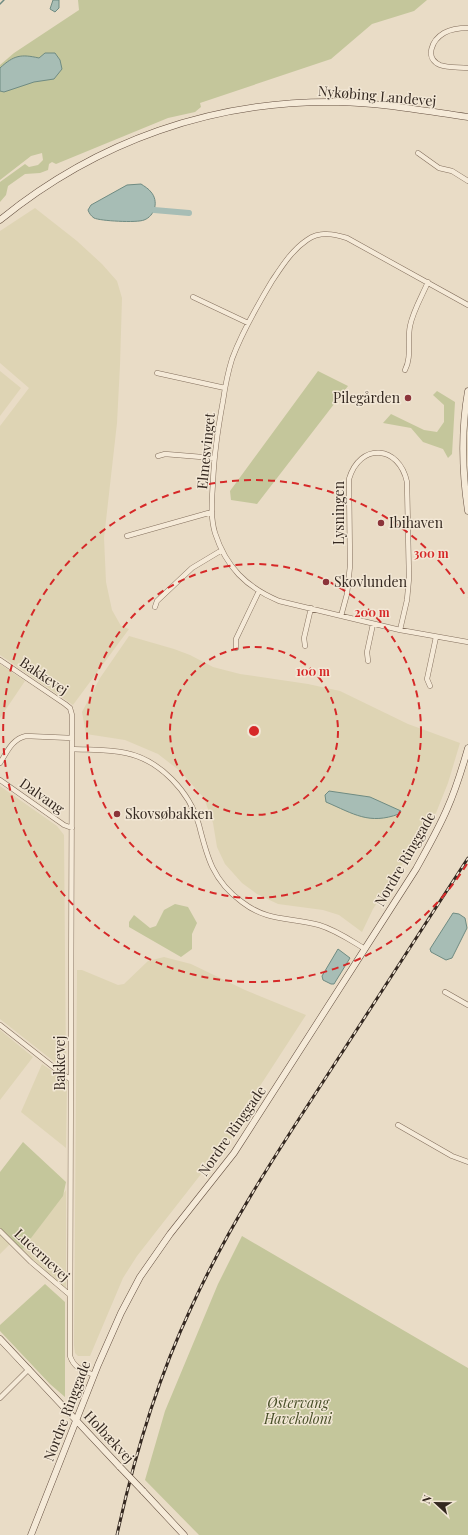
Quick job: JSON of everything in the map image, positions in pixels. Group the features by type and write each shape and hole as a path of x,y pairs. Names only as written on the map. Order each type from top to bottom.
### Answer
{"street":[{"path":"468,28 455,29 444,34 432,44 431,53 435,61 439,64 468,68"},
{"name":"Nykøbing Landevej","path":"0,220 52,182 91,159 152,132 212,115 271,105 339,102 468,117"},
{"path":"418,153 439,168 452,171 468,181"},
{"name":"Elmesvinget","path":"468,305 348,238 336,234 322,234 308,239 295,249 268,287 248,323 232,360 225,388 214,458 212,512 215,531 227,559 237,574 259,591 279,601 373,624 468,642"},
{"path":"405,370 409,361 408,336 410,324 428,282"},
{"path":"193,297 248,323"},
{"path":"157,373 225,388"},
{"path":"468,391 463,433 465,494 468,511"},
{"name":"Lysningen","path":"341,616 347,594 350,566 348,479 355,464 363,457 377,453 386,454 400,463 405,471 408,482 409,578 407,600 400,630"},
{"path":"158,456 165,454 214,458"},
{"path":"127,536 212,512"},
{"path":"154,607 157,601 192,568 222,550"},
{"path":"236,648 236,639 259,591"},
{"path":"305,646 304,638 311,608"},
{"path":"368,661 366,652 373,624"},
{"path":"430,686 427,679 436,637"},
{"name":"Bakkevej","path":"0,660 65,704 70,708 72,715 70,1356 77,1368 94,1375"},
{"path":"0,763 14,742 19,738 26,736 72,738"},
{"name":"Nordre Ringgade","path":"31,1535 115,1325 140,1277 170,1234 234,1153 416,869 447,810 468,748"},
{"path":"72,749 126,753 147,762 163,772 177,785 190,802 198,823 207,857 230,893 242,903 270,917 323,927 338,932 365,949"},
{"name":"Dalvang","path":"0,780 64,825 72,828"},
{"path":"445,992 468,1005"},
{"path":"0,1025 70,1079"},
{"path":"398,1125 452,1156 468,1162"},
{"name":"Lucernevej","path":"0,1231 31,1262 70,1295"},
{"name":"Holbækvej","path":"0,1339 143,1491 180,1534"},
{"path":"0,1398 28,1369"}],"shaded area":[{"path":"35,208 77,241 102,264 117,281 122,298 117,423 104,538 106,582 112,610 121,626 129,629 73,705 0,655 0,426 29,388 0,363 0,231"},
{"path":"0,371 21,388 0,416"},
{"path":"129,636 174,649 190,655 213,667 240,674 308,684 340,691 408,724 460,743 448,783 436,813 373,909 362,932 339,915 323,910 278,904 257,894 242,883 225,864 217,847 213,823 204,798 180,771 158,754 125,740 86,734 82,712 100,678"},
{"path":"0,664 25,681 0,718"},
{"path":"0,786 57,826 64,835 66,1071 0,1019"},
{"path":"164,957 191,964 245,990 306,1015 251,1100 245,1120 236,1133 205,1169 137,1256 123,1278 90,1356 78,1356 75,1353 74,1345 77,970 82,970 118,985 124,984 148,961"},
{"path":"0,1030 33,1057 0,1100"},
{"path":"42,1064 67,1081 66,1148 21,1112"},
{"path":"66,1190 66,1290 22,1250"},
{"path":"0,1228 13,1241 0,1254"}],"green space":[{"path":"78,0 427,0 414,11 372,24 331,59 200,103 201,107 195,112 168,118 56,164 52,162 49,164 48,170 40,173 25,174 8,186 6,195 0,202 0,182 25,164 29,167 38,165 43,160 42,153 31,156 0,180 0,65 14,53 79,10"},
{"path":"318,371 348,386 257,504 231,500 230,491"},
{"path":"437,391 455,402 452,454 448,458 443,449 423,442 411,428 383,423 391,414 424,430 437,432 444,422 444,405 433,395"},
{"path":"175,904 188,907 197,923 192,934 192,949 181,957 129,927 129,922 134,915 150,928 156,926 164,910"},
{"path":"23,1142 66,1182 63,1196 22,1250 0,1228 0,1172"},
{"name":"Østervang Havekoloni","path":"242,1236 468,1368 468,1535 199,1535 145,1480 165,1411 218,1284"},
{"path":"45,1284 65,1302 65,1397 50,1384 0,1331 0,1325"}],"water":[{"path":"53,0 59,0 59,8 55,12 50,9"},
{"path":"45,53 55,53 60,60 62,69 54,79 34,82 4,92 0,91 0,68 9,60 22,56 39,58"},
{"path":"141,184 150,191 155,200 155,208 148,218 140,221 111,221 94,218 89,212 88,210 91,205 127,185"},
{"path":"329,791 370,797 401,811 399,814 388,817 362,817 326,802 325,795"},
{"path":"453,913 459,914 465,918 467,928 452,958 446,960 431,952 430,949"},
{"path":"338,949 350,958 334,984 331,984 323,980 322,976"}],"waterway":[{"path":"0,4 4,0"},
{"path":"154,210 189,213"}],"railway":[{"path":"117,1535 139,1448 167,1363 191,1308 220,1250 286,1139 468,858"}],"place":[{"name":"Pilegården","path":"408,398"},
{"name":"Ibihaven","path":"381,523"},
{"name":"Skovlunden","path":"326,582"},
{"name":"Skovsøbakken","path":"117,814"}]}
